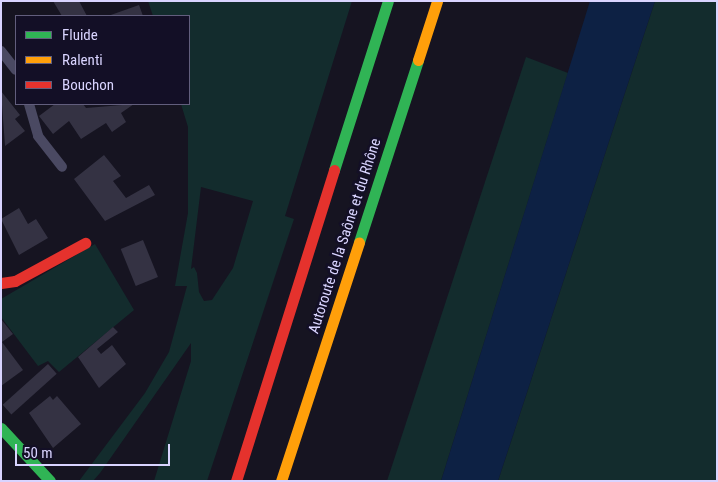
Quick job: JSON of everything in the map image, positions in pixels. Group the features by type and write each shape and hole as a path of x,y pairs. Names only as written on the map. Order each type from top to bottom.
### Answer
{"main road":[{"name":"Autoroute de la Saône et du Rhône","path":"236,481 388,1"},
{"name":"Autoroute de la Saône et du Rhône","path":"281,481 437,1"},
{"path":"1,283 15,281 85,243"},
{"path":"1,428 50,481"}],"lane":[{"path":"1,51 15,69"},
{"path":"29,105 38,136 62,167"}],"green space":[{"path":"148,1 352,1 285,216 294,219 207,481 154,481 191,361 191,343 100,473 93,481 79,481 145,393 169,352 187,286 175,286 188,213 188,127 181,105 190,105 190,15 153,15","holes":["201,187 253,201 233,268 212,300 204,301 199,292 197,273 194,267 191,269"]},
{"path":"655,1 717,1 717,481 498,481"},
{"path":"526,57 568,73 441,481 387,481"},
{"path":"95,244 134,310 59,372 48,361 38,366 1,317 1,299"}],"water":[{"path":"590,1 655,1 498,481 441,481"}],"building":[{"path":"53,1 79,1 86,15 61,15"},
{"path":"139,5 143,15 111,15"},
{"path":"1,91 20,115 15,119 25,131 5,146"},
{"path":"54,105 84,105 86,108 133,105 121,113 126,122 112,132 106,123 81,139 69,121 53,134 39,116"},
{"path":"104,155 121,176 113,181 126,198 149,185 155,195 105,221 74,179"},
{"path":"19,208 28,224 36,219 48,238 19,255 1,219"},
{"path":"143,240 158,277 136,286 121,249"},
{"path":"1,319 13,334 2,342 23,370 1,386"},
{"path":"113,327 118,332 97,349 101,354 112,345 126,364 99,388 78,357"},
{"path":"48,364 57,374 11,414 3,405"},
{"path":"50,396 53,400 57,396 81,424 53,448 29,413"}],"traffic: fast":[{"path":"334,170 388,1"},
{"path":"359,242 418,60"},
{"path":"1,428 50,481"}],"traffic: slow":[{"path":"418,60 437,1"},
{"path":"281,481 359,242"}],"traffic: jam":[{"path":"236,481 334,170"},
{"path":"1,283 15,281 85,243"}]}
